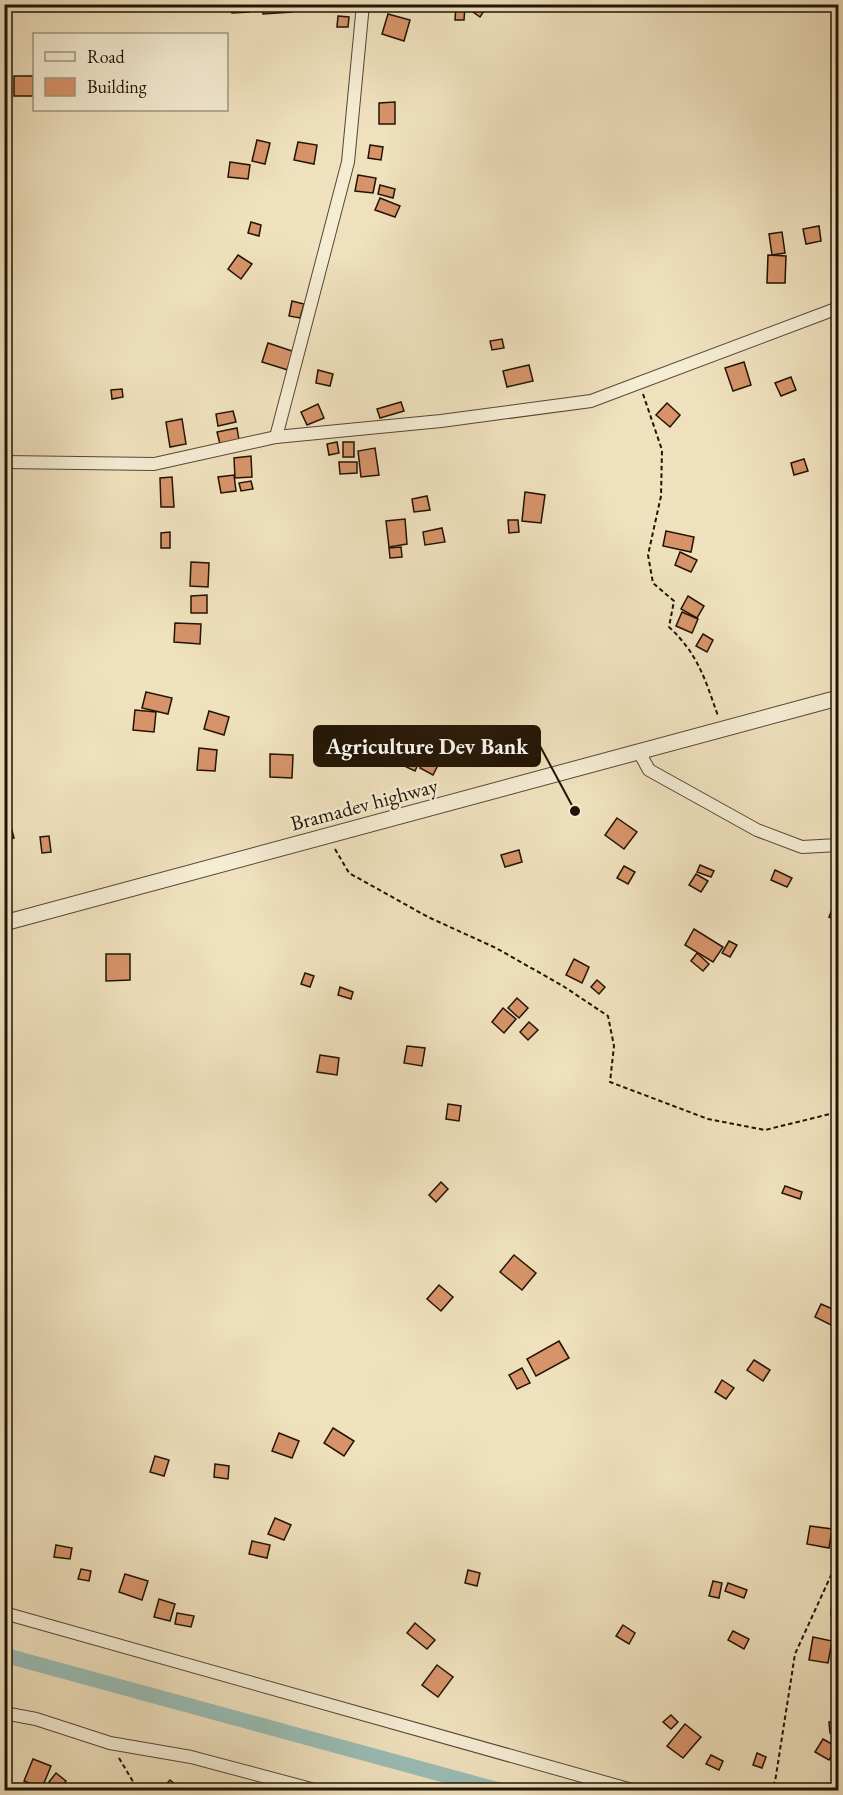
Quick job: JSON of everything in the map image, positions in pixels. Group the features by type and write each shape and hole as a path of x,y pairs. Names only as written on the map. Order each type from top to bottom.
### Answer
{"street":[{"path":"276,437 348,162 363,4"},
{"path":"4,462 154,464 276,437 441,421 591,401 838,308"},
{"name":"Bramadev highway","path":"4,923 838,698"},
{"path":"639,752 649,770 757,830 802,846 838,845"},
{"path":"4,1612 299,1698 439,1734 564,1773 632,1791"},
{"path":"4,1713 36,1719 110,1743 191,1757 315,1791"}],"path":[{"path":"639,382 662,450 661,496 648,555 653,583 674,601 669,627 689,646 706,680 723,729"},
{"path":"328,836 349,873 428,917 496,948 563,986 608,1016 614,1046 610,1082 708,1119 765,1130 838,1112"},
{"path":"766,1791 775,1782 795,1654 838,1560"},
{"path":"110,1743 138,1791"}],"building":[{"path":"232,4 249,4 249,12 232,13"},
{"path":"263,4 292,4 292,12 263,14"},
{"path":"479,4 488,5 480,17 473,12"},
{"path":"456,6 465,6 464,20 455,20"},
{"path":"388,14 410,20 404,41 382,34"},
{"path":"338,16 349,17 348,27 337,27"},
{"path":"14,76 33,76 33,96 14,96"},
{"path":"395,102 395,124 379,124 379,103"},
{"path":"257,140 270,143 265,164 252,161"},
{"path":"298,142 317,145 314,164 294,160"},
{"path":"370,145 383,147 381,160 368,158"},
{"path":"230,162 250,165 248,179 228,177"},
{"path":"358,175 376,178 373,193 355,191"},
{"path":"380,185 395,189 393,198 378,194"},
{"path":"380,198 400,206 395,217 375,210"},
{"path":"251,222 261,225 259,236 248,233"},
{"path":"819,226 821,241 806,244 803,229"},
{"path":"782,232 785,253 772,255 769,234"},
{"path":"238,255 252,264 241,279 228,269"},
{"path":"768,255 786,256 785,283 767,283"},
{"path":"292,301 304,304 300,318 289,316"},
{"path":"502,339 504,348 492,350 490,341"},
{"path":"268,343 295,352 288,370 262,362"},
{"path":"744,362 751,385 733,391 725,368"},
{"path":"529,365 533,381 507,387 503,371"},
{"path":"318,370 333,374 330,386 316,383"},
{"path":"791,377 796,390 781,396 775,383"},
{"path":"122,389 123,397 112,399 111,390"},
{"path":"401,402 404,411 380,418 377,409"},
{"path":"667,403 680,415 670,427 656,415"},
{"path":"318,404 324,418 307,425 301,412"},
{"path":"233,411 236,422 218,426 216,414"},
{"path":"182,419 186,444 170,447 166,422"},
{"path":"237,428 239,440 220,444 217,432"},
{"path":"337,442 339,453 329,455 327,444"},
{"path":"343,442 354,442 354,457 343,457"},
{"path":"375,448 379,475 361,477 358,451"},
{"path":"251,456 252,477 235,478 234,458"},
{"path":"804,459 808,471 794,475 791,463"},
{"path":"339,462 357,462 357,473 340,474"},
{"path":"234,475 236,491 221,493 218,477"},
{"path":"172,477 174,507 161,507 160,478"},
{"path":"251,481 253,489 241,491 239,483"},
{"path":"525,492 545,495 541,523 522,521"},
{"path":"427,496 430,510 414,512 412,499"},
{"path":"405,519 407,544 389,547 386,521"},
{"path":"508,520 518,520 519,532 509,533"},
{"path":"442,528 445,542 425,545 423,532"},
{"path":"666,531 694,537 691,552 663,546"},
{"path":"170,532 170,548 161,548 161,533"},
{"path":"401,547 402,557 390,558 389,548"},
{"path":"680,552 697,560 691,572 675,565"},
{"path":"191,562 209,563 208,587 190,586"},
{"path":"207,595 207,613 191,613 191,596"},
{"path":"688,596 704,606 697,618 681,609"},
{"path":"682,612 698,619 692,633 676,626"},
{"path":"175,623 201,624 200,644 174,642"},
{"path":"703,634 713,640 707,652 696,646"},
{"path":"146,692 172,698 168,714 142,708"},
{"path":"135,710 156,712 154,732 133,730"},
{"path":"209,711 229,717 224,735 204,729"},
{"path":"199,748 217,750 215,771 197,770"},
{"path":"270,754 293,755 292,778 270,777"},
{"path":"407,755 420,760 415,771 402,765"},
{"path":"426,759 438,765 433,775 420,768"},
{"path":"617,818 637,832 624,849 605,835"},
{"path":"10,823 14,838 4,840 4,824"},
{"path":"49,836 51,852 42,853 40,837"},
{"path":"519,850 522,862 505,867 501,855"},
{"path":"700,865 714,871 711,877 697,872"},
{"path":"624,866 635,872 628,884 617,878"},
{"path":"775,870 792,878 787,887 771,880"},
{"path":"696,874 708,881 701,892 689,885"},
{"path":"835,902 838,903 838,921 829,917"},
{"path":"694,929 723,947 713,962 685,945"},
{"path":"729,941 737,945 730,957 722,953"},
{"path":"697,953 709,964 703,971 691,961"},
{"path":"106,954 130,954 130,980 106,981"},
{"path":"574,959 589,967 582,983 566,975"},
{"path":"305,973 314,976 310,987 301,984"},
{"path":"597,980 605,987 599,994 591,987"},
{"path":"340,987 353,992 351,999 338,995"},
{"path":"517,998 528,1008 519,1018 508,1008"},
{"path":"503,1008 516,1019 504,1033 492,1022"},
{"path":"529,1022 538,1030 528,1040 520,1032"},
{"path":"407,1046 425,1048 422,1066 404,1063"},
{"path":"320,1055 339,1058 337,1075 317,1072"},
{"path":"448,1104 461,1106 459,1121 446,1119"},
{"path":"441,1182 448,1189 436,1202 429,1195"},
{"path":"785,1186 802,1192 800,1199 782,1193"},
{"path":"514,1255 536,1273 522,1290 500,1272"},
{"path":"439,1285 453,1297 441,1311 427,1299"},
{"path":"821,1304 837,1311 831,1325 815,1317"},
{"path":"559,1341 569,1358 536,1376 527,1359"},
{"path":"754,1360 770,1370 763,1381 747,1370"},
{"path":"522,1368 530,1383 517,1389 509,1375"},
{"path":"722,1380 734,1388 726,1399 715,1392"},
{"path":"333,1428 354,1441 344,1456 324,1443"},
{"path":"279,1433 299,1441 292,1458 272,1451"},
{"path":"155,1456 169,1460 164,1476 150,1472"},
{"path":"215,1464 229,1466 228,1479 214,1477"},
{"path":"275,1518 291,1525 284,1540 268,1534"},
{"path":"810,1526 832,1529 829,1548 807,1544"},
{"path":"252,1541 270,1545 267,1558 249,1554"},
{"path":"56,1545 72,1548 70,1559 54,1557"},
{"path":"81,1569 91,1571 89,1581 78,1579"},
{"path":"468,1570 480,1573 477,1586 465,1583"},
{"path":"125,1574 148,1581 142,1600 119,1592"},
{"path":"713,1581 722,1583 719,1598 709,1596"},
{"path":"728,1583 747,1590 744,1598 725,1591"},
{"path":"159,1599 175,1604 170,1621 154,1617"},
{"path":"832,1599 838,1600 838,1616 831,1616"},
{"path":"177,1613 194,1616 191,1627 175,1624"},
{"path":"415,1623 435,1640 427,1649 407,1633"},
{"path":"623,1625 635,1633 629,1644 616,1636"},
{"path":"733,1631 749,1639 744,1649 728,1640"},
{"path":"813,1637 832,1641 828,1663 809,1660"},
{"path":"437,1665 453,1677 438,1697 422,1685"},
{"path":"671,1715 678,1722 671,1729 663,1722"},
{"path":"829,1722 838,1722 838,1733 830,1733"},
{"path":"685,1724 701,1737 683,1758 667,1746"},
{"path":"823,1739 837,1747 829,1760 815,1752"},
{"path":"757,1753 766,1757 762,1768 753,1765"},
{"path":"711,1755 723,1761 719,1770 706,1764"},
{"path":"33,1759 51,1766 42,1788 24,1781"},
{"path":"56,1773 66,1781 59,1790 49,1782"},
{"path":"170,1780 182,1790 161,1790"}],"waterway":[{"path":"4,1655 499,1790"}],"place":[{"name":"Agriculture Dev Bank","path":"575,811"}]}
